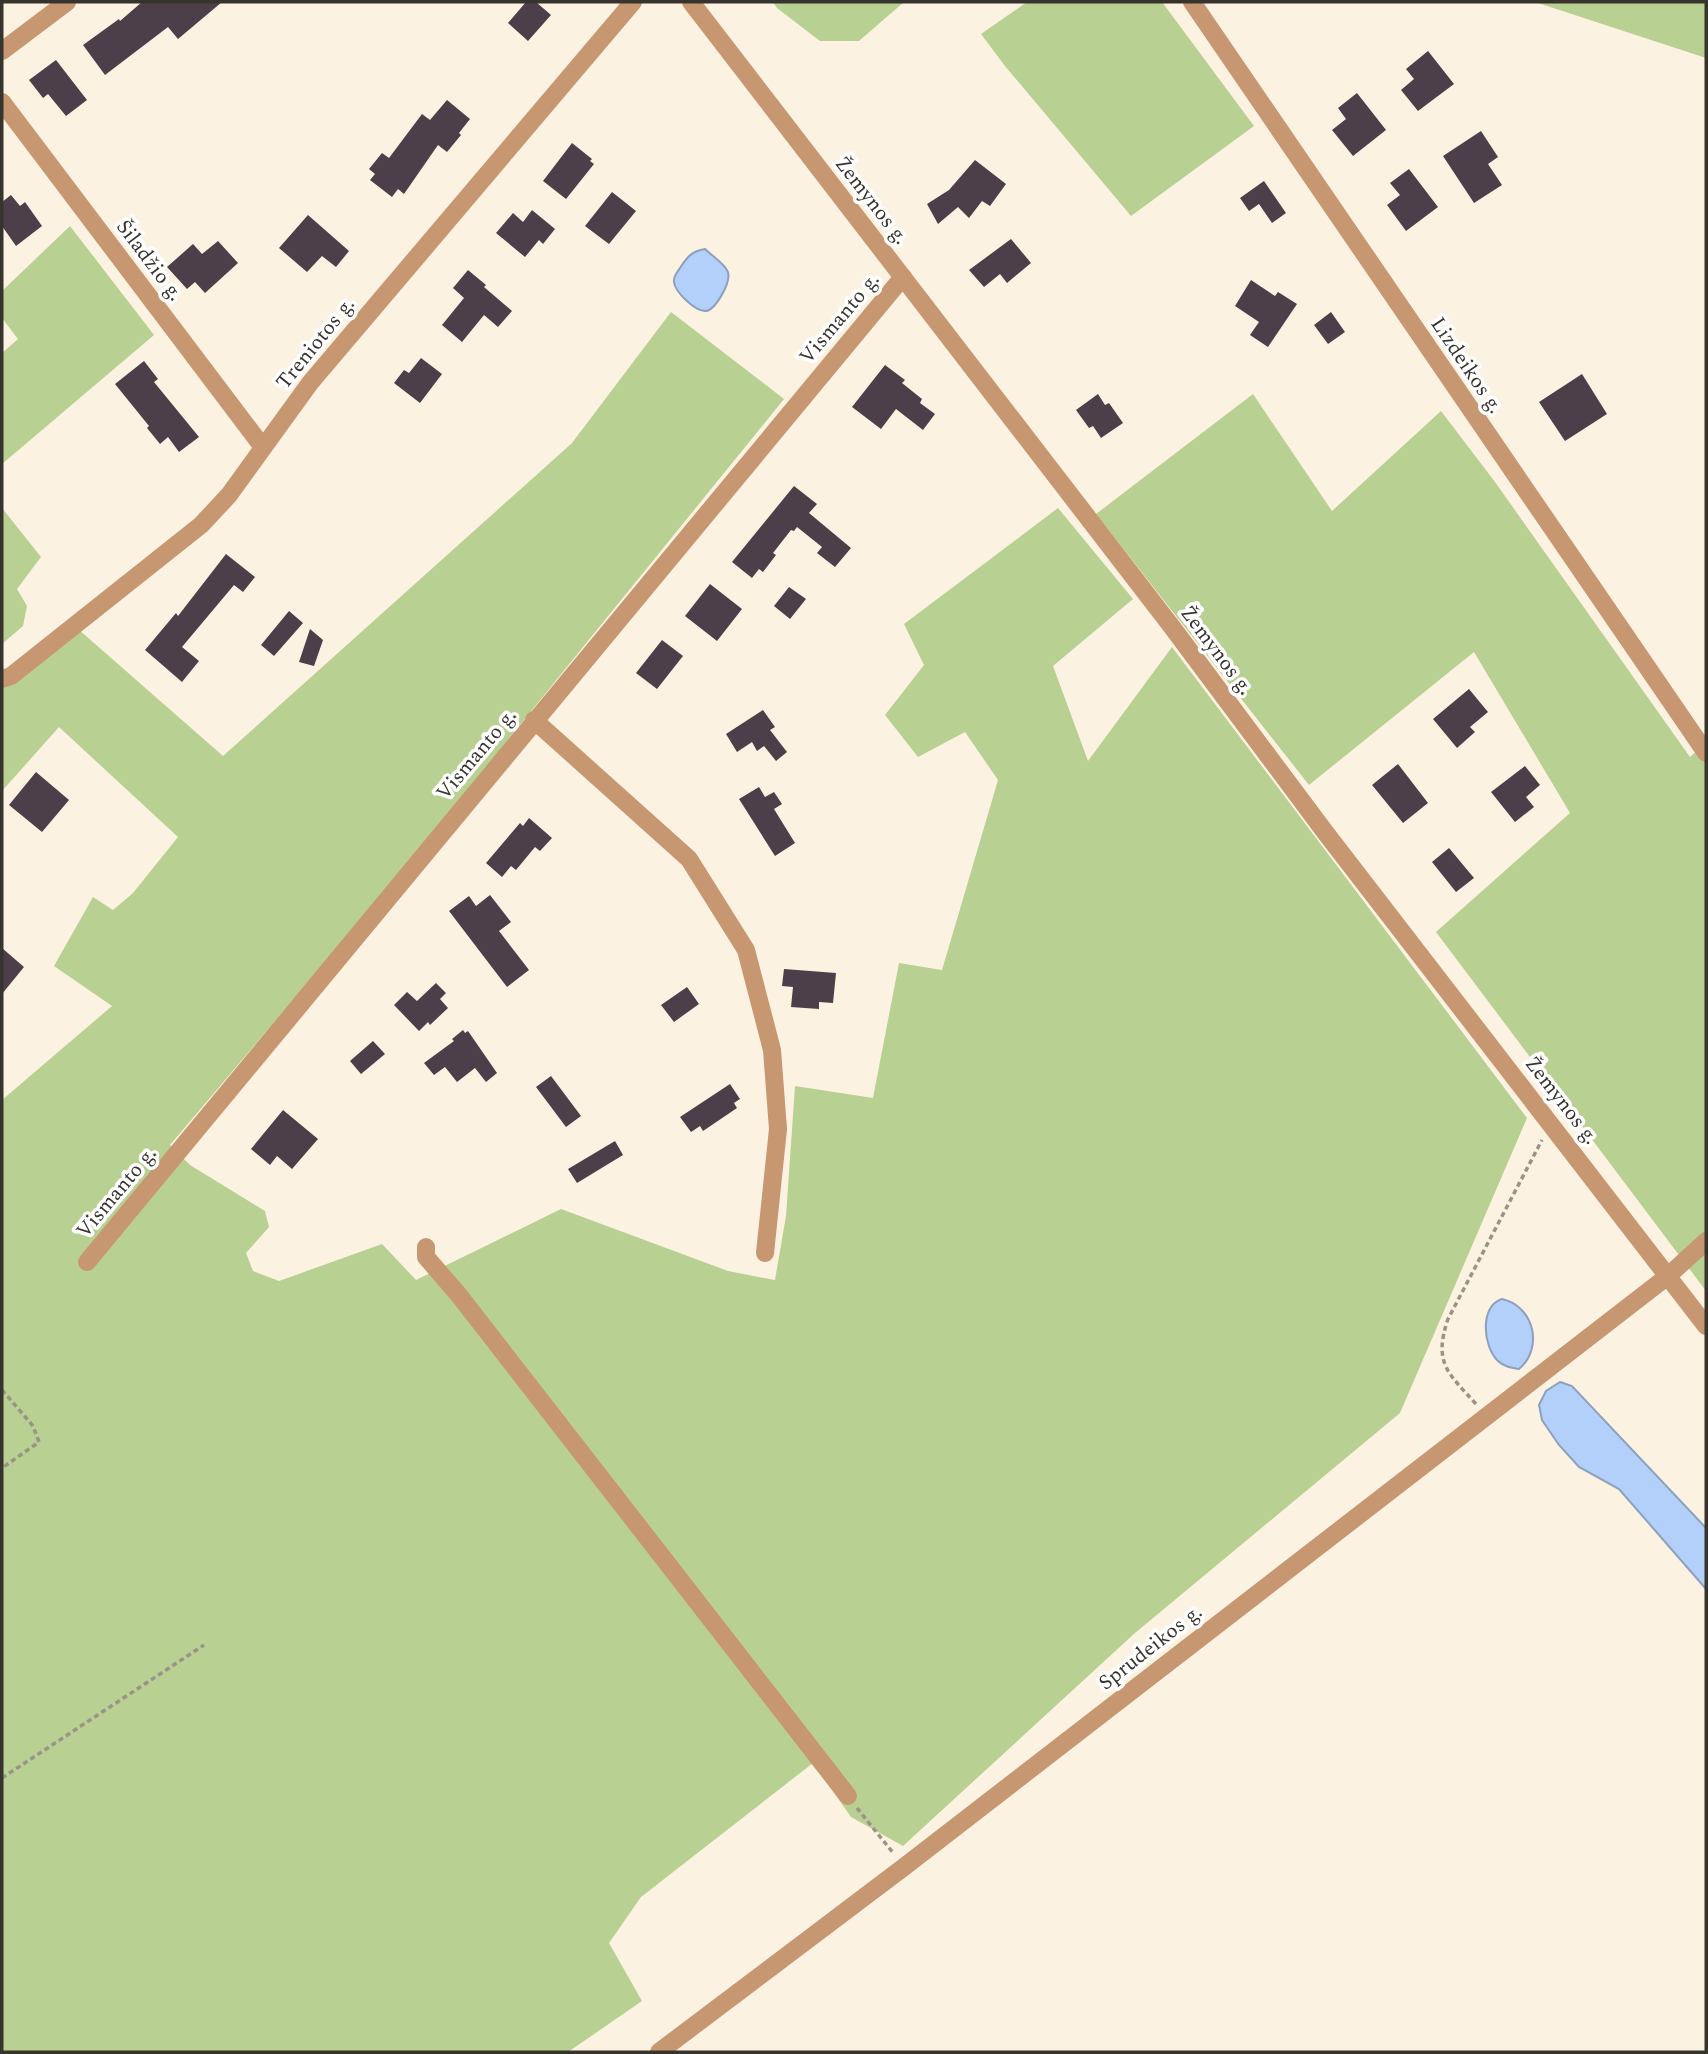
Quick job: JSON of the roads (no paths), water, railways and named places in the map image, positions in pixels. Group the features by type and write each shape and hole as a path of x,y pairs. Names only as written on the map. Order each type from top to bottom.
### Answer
{"street":[{"path":"2,51 67,2"},
{"name":"Treniotos g.","path":"2,679 11,676 201,525 229,495 310,383 633,2"},
{"name":"Žemynos g.","path":"691,2 1706,1326"},
{"name":"Lizdeikos g.","path":"1192,2 1706,753"},
{"name":"Šiladžio g.","path":"2,102 262,446"},
{"name":"Vismanto g.","path":"87,1262 903,277"},
{"path":"534,720 689,859 746,950 772,1049 778,1129 765,1253"},
{"path":"1668,1276 1706,1241"},
{"path":"426,1247 426,1256 848,1796"},
{"name":"Sprudeikos g.","path":"659,2052 904,1867 1668,1276"}],"water":[{"path":"705,249 724,266 728,277 717,302 705,311 686,300 675,286 674,280 693,253"},
{"path":"1502,1299 1522,1310 1532,1329 1531,1350 1519,1369 1505,1366 1498,1361 1489,1346 1487,1318 1495,1303"},
{"path":"1560,1382 1572,1386 1706,1528 1706,1589 1619,1489 1579,1467 1559,1445 1542,1420 1539,1405 1546,1391"}]}
